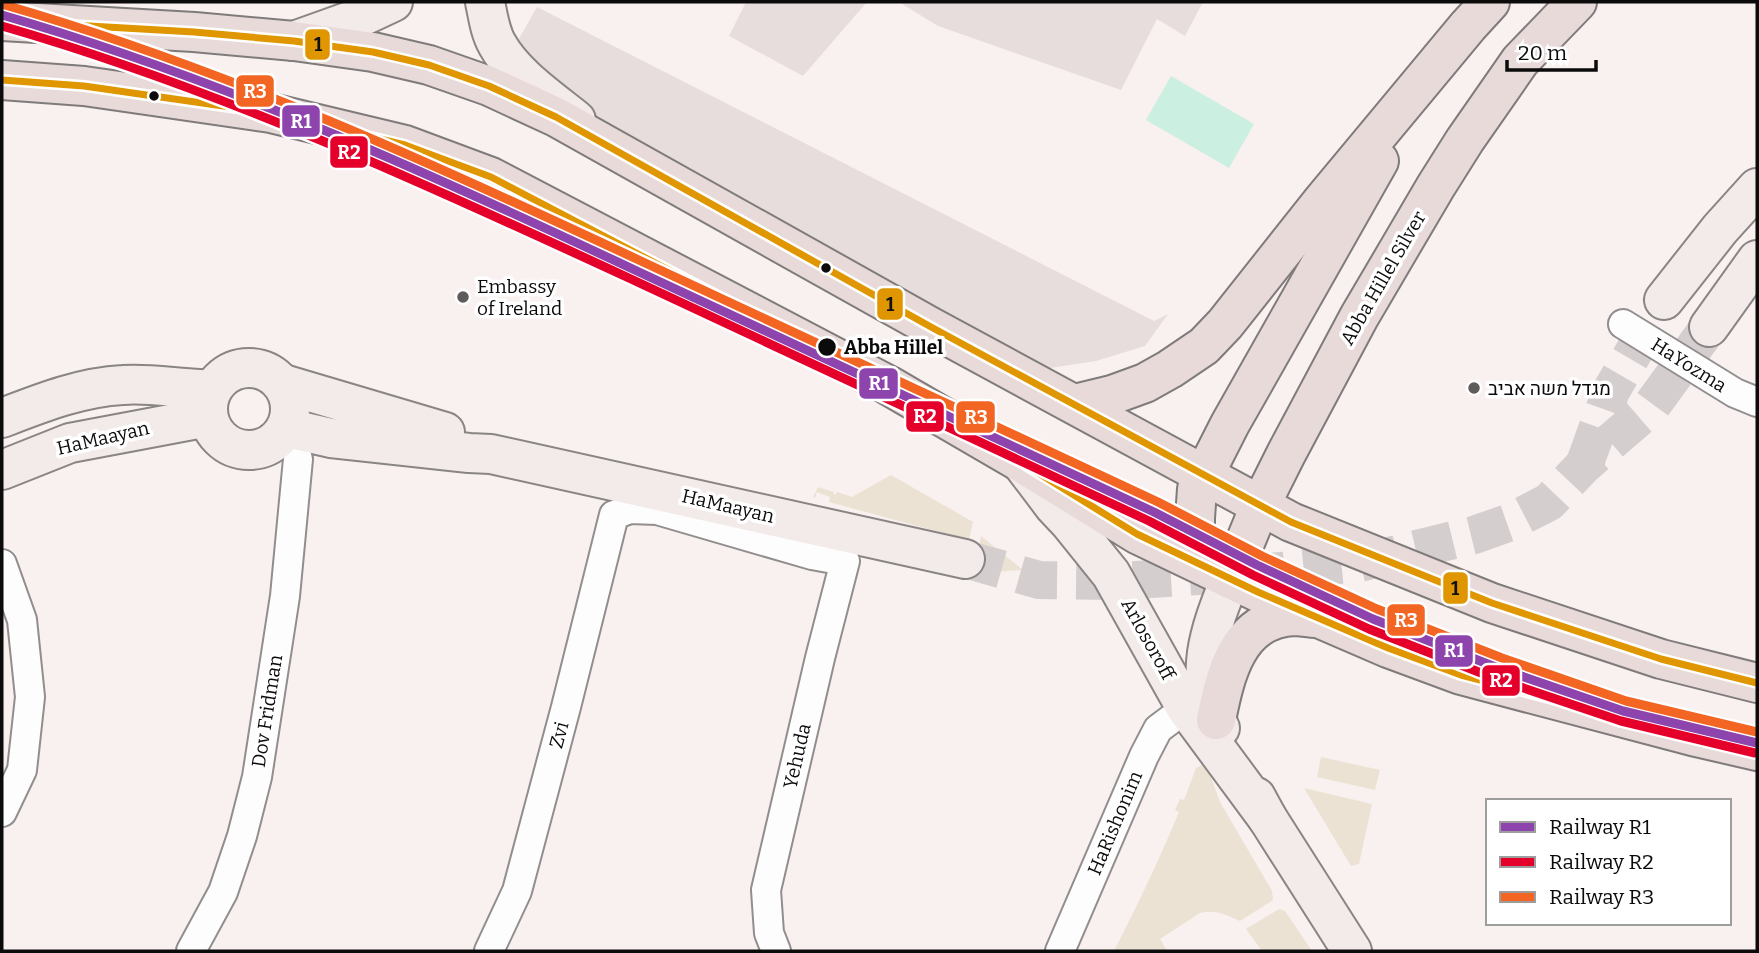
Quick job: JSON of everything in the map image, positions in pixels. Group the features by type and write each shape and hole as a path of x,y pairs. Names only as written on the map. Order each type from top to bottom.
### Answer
{"main road":[{"path":"1075,404 1112,396 1145,383 1204,345 1225,324 1320,204 1490,2"},
{"name":"Abba Hillel Silver","path":"1230,579 1260,506 1359,317 1465,139 1520,61 1577,2"},
{"path":"2,20 294,41 373,52 441,69 489,86 607,146 907,314 1303,527 1492,603 1661,659 1757,683"},
{"path":"2,80 84,86 271,113 405,145 491,177 888,385 1137,534 1230,579 1388,648 1461,676 1757,751"},
{"path":"1230,579 1208,555 1195,530 1197,489 1230,424 1380,160 1412,95"},
{"path":"1201,714 1223,681 1240,647 1254,631 1278,619 1294,616 1318,618"}],"street":[{"path":"294,41 361,17 393,2"},
{"path":"485,2 496,42 507,60 607,146"},
{"path":"1664,300 1720,229 1757,188"},
{"path":"1709,327 1757,260"},
{"name":"HaYozma","path":"1623,324 1735,393 1757,401"},
{"path":"239,369 264,370 283,384 291,406 292,444 279,439 268,447 255,451 242,450 220,439 212,429 210,404 218,381 228,373 239,369"},
{"name":"HaMaayan","path":"283,384 467,439 491,454"},
{"path":"2,418 87,390 124,385 200,389 210,404"},
{"name":"HaMaayan","path":"2,470 70,443 210,404"},
{"name":"HaMaayan","path":"292,444 331,438 491,454 965,559"},
{"name":"Dov Fridman","path":"191,951 223,892 243,836 257,777 285,596 292,444"},
{"name":"Arlosoroff","path":"1022,463 1111,574 1348,947"},
{"name":"HaMaayan","path":"614,515 630,509 657,509 812,555 845,561"},
{"name":"Zvi","path":"489,951 517,891 614,515"},
{"name":"Yehuda","path":"776,951 769,933 766,890 845,561"},
{"path":"2,564 22,620 30,697 22,770 2,811"},
{"name":"Arlosoroff","path":"1201,714 1208,695 1205,671 1207,643 1230,579"},
{"name":"HaRishonim","path":"1060,951 1158,729 1201,714"}],"shaded area":[{"path":"746,2 867,2 803,76 729,36"},
{"path":"899,2 1203,2 1185,36 1157,19 1121,90 938,26"},
{"path":"537,7 1154,321 1168,314 1145,346 1096,361 1017,373 777,242 507,60"},
{"path":"1171,76 1254,124 1229,168 1146,120"},
{"path":"891,475 973,522 969,540 829,502 830,497 817,492 815,498 813,497 818,487 834,492 835,495 837,492 852,497"},
{"path":"981,536 1023,570 974,573"},
{"path":"1321,757 1380,770 1375,790 1317,777"},
{"path":"1202,765 1209,772 1220,802 1272,891 1273,900 1240,921 1216,912 1200,913 1160,939 1166,949 1163,951 1114,951 1179,812 1175,810 1180,799 1184,800 1196,768"},
{"path":"1304,788 1372,804 1359,864 1351,866"},
{"path":"1279,909 1285,911 1312,951 1262,951 1246,929"}],"tunnel":[{"path":"1585,463 1611,391 1664,300"},
{"path":"965,559 1039,580 1119,581 1360,563 1474,535 1508,523 1549,502 1584,465 1650,408 1709,327"}],"rail line":[{"name":"R3","path":"5,5 169,58 408,154 1158,502 1262,556 1377,609 1502,658 1626,701 1757,732"},
{"name":"R1","path":"2,15 166,68 404,164 1154,512 1257,565 1373,619 1498,668 1623,711 1757,743"},
{"name":"R2","path":"2,26 83,51 243,109 477,208 1149,521 1253,575 1369,629 1494,678 1621,721 1755,753"}],"transit line":[{"name":"1","path":"2,21 194,32 294,41 373,52 429,65 489,86 556,117 931,327 1291,522 1492,603 1661,659 1757,683"},
{"name":"1","path":"2,80 84,86 271,113 405,145 491,177 888,385 1137,534 1258,592 1388,648 1461,675 1757,751"}],"place":[{"name":"Embassy of Ireland","path":"463,297"},
{"name":"Abba Hillel","path":"827,347"},
{"name":"מגדל משה אביב","path":"1474,388"}]}
